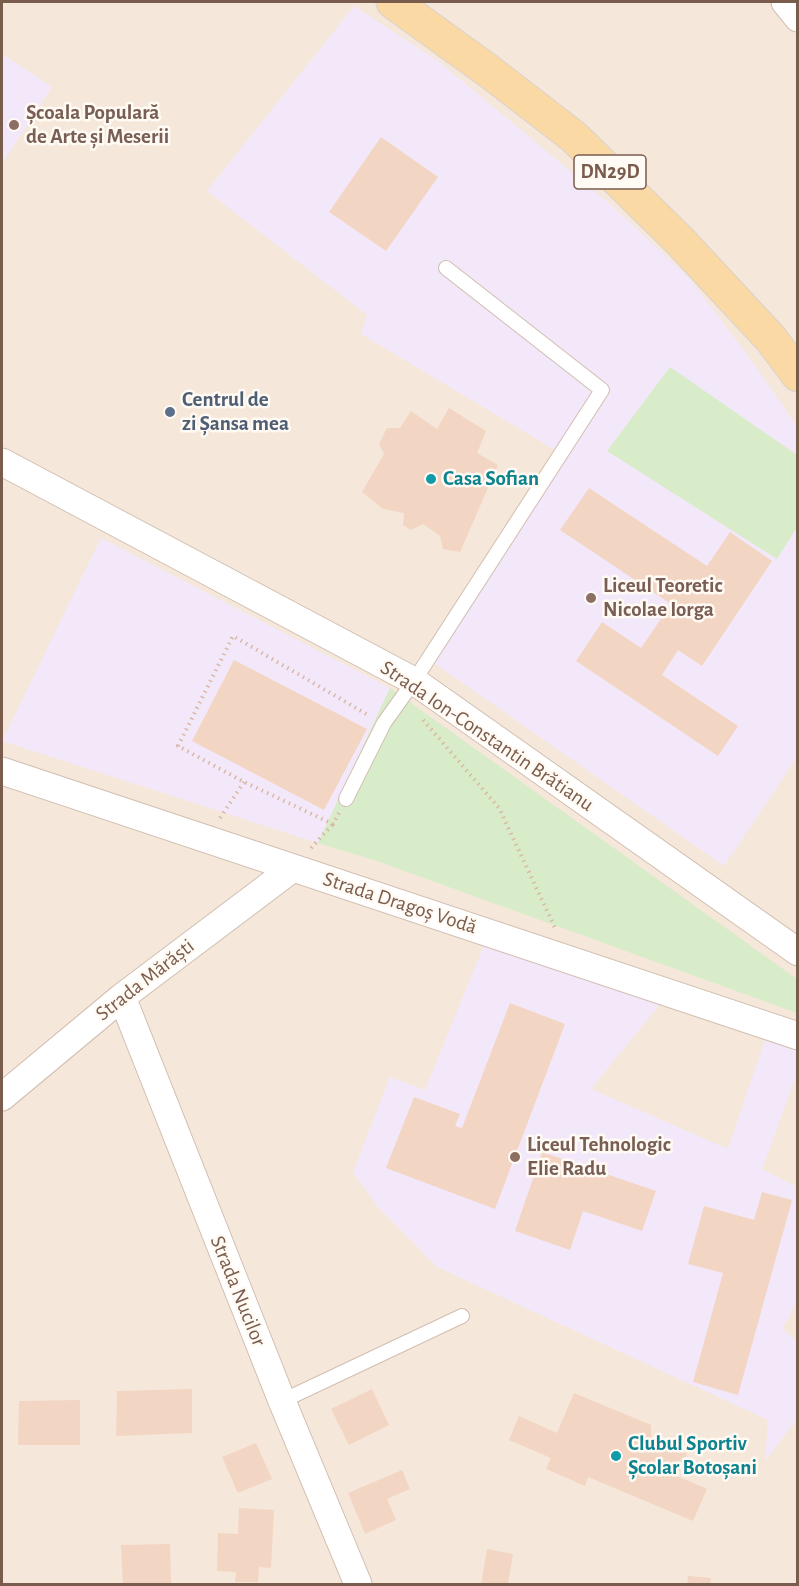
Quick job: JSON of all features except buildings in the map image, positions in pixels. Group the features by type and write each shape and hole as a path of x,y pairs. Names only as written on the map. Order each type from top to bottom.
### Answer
{"main road":[{"name":"DN29D","path":"393,2 490,72 574,137 680,241 771,339 798,375"}],"street":[{"path":"785,2 798,18"},
{"name":"Strada Ion-Constantin Brătianu","path":"2,462 408,689 798,952"},
{"name":"Strada Dragoș Vodă","path":"2,771 798,1036"},
{"name":"Strada Mărăști","path":"2,1097 122,997 293,868"},
{"name":"Strada Nucilor","path":"122,997 282,1401 358,1584"}],"lane":[{"path":"346,799 383,724 602,390 446,268"},
{"path":"282,1401 462,1316"}],"path":[{"path":"346,799 333,824 244,782 178,746 233,636 383,724"},
{"path":"408,689 499,808 570,960"},
{"path":"207,839 244,782"}],"shaded area":[{"path":"2,2 797,2 797,1584 2,1584"},
{"path":"354,6 438,61 609,203 689,278 746,353 797,426 797,757 724,866 427,658 565,456 361,334 367,315 207,191"},
{"name":"Școala Populară de Arte și Meserii","path":"2,54 52,87 2,164"},
{"path":"101,538 390,688 318,843 2,741"},
{"path":"484,945 660,1004 591,1089 728,1149 765,1040 797,1051 797,1074 762,1169 795,1186 797,1191 797,1298 782,1328 797,1341 797,1419 765,1461 768,1420 437,1267 378,1207 353,1172 390,1077 425,1090"}],"green space":[{"path":"670,367 797,455 797,527 777,559 607,451"},
{"path":"390,688 797,979 797,1013 377,861 318,843"}],"place":[{"name":"Școala Populară de Arte și Meserii","path":"14,125"},
{"name":"Centrul de zi Șansa mea","path":"170,412"},
{"name":"Casa Sofian","path":"431,479"},
{"name":"Liceul Teoretic Nicolae Iorga","path":"591,598"},
{"name":"Liceul Tehnologic Elie Radu","path":"515,1157"},
{"name":"Clubul Sportiv Școlar Botoșani","path":"616,1456"}]}
